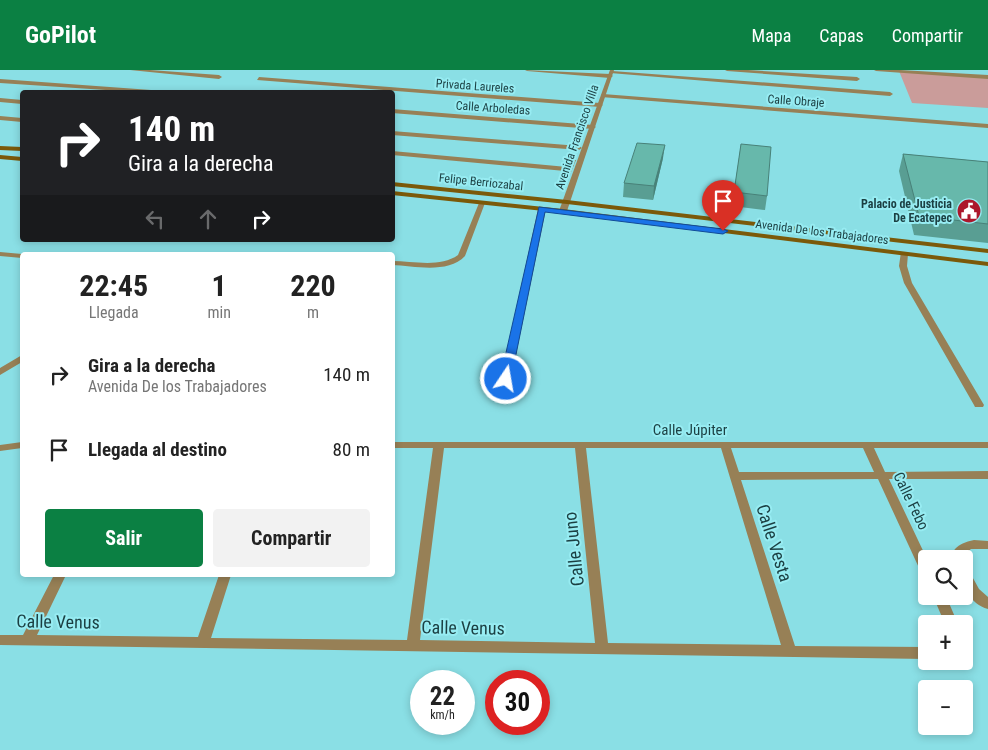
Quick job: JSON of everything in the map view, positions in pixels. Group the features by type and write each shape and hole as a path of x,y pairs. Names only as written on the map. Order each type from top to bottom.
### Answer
{"main road":[{"path":"0,148 20,150"},
{"path":"0,157 20,158"},
{"name":"Felipe Berriozabal","path":"395,184 567,202"},
{"name":"Felipe Berriozabal","path":"395,193 563,211"},
{"name":"Avenida De los Trabajadores","path":"567,202 988,251"},
{"name":"Avenida De los Trabajadores","path":"563,211 988,264"}],"street":[{"path":"132,70 219,77"},
{"path":"527,70 611,72 890,94"},
{"path":"727,70 857,79"},
{"path":"876,70 988,77"},
{"name":"Avenida Francisco Villa","path":"563,211 611,72"},
{"path":"766,73 766,84"},
{"name":"Privada Laureles","path":"259,79 600,105"},
{"path":"0,81 124,90"},
{"name":"Calle Obraje","path":"603,96 988,126"},
{"path":"0,100 20,102"},
{"name":"Calle Arboledas","path":"395,112 592,127"},
{"path":"0,118 20,120"},
{"path":"395,132 579,148"},
{"path":"566,177 582,140"},
{"path":"395,153 570,169"},
{"path":"395,263 444,264 456,261 461,256 482,203"},
{"path":"506,379 542,209"},
{"path":"0,254 20,256"},
{"path":"904,254 903,266 908,283 979,405"},
{"path":"0,372 20,359"},
{"path":"9,366 20,366"},
{"path":"0,448 20,445"},
{"name":"Calle Júpiter","path":"395,445 988,445"},
{"path":"413,646 439,445"},
{"name":"Calle Juno","path":"580,445 602,648"},
{"name":"Calle Vesta","path":"725,445 790,651"},
{"name":"Calle Febo","path":"867,445 918,553"},
{"path":"734,476 988,475"},
{"path":"960,550 971,544 988,545"},
{"path":"27,640 59,577"},
{"path":"203,643 224,577"},
{"path":"973,590 988,604"},
{"name":"Calle Venus","path":"0,640 918,653"}],"shaded area":[{"path":"899,71 988,76 988,108 912,103"}],"building":[{"path":"637,143 665,145 654,186 624,183"},
{"path":"741,144 771,147 767,196 734,192"},
{"path":"903,154 988,162 988,224 919,216"}],"place":[{"name":"Palacio de Justicia De Ecatepec","path":"969,211"}],"route":[{"path":"506,379 542,209 723,231"}]}
